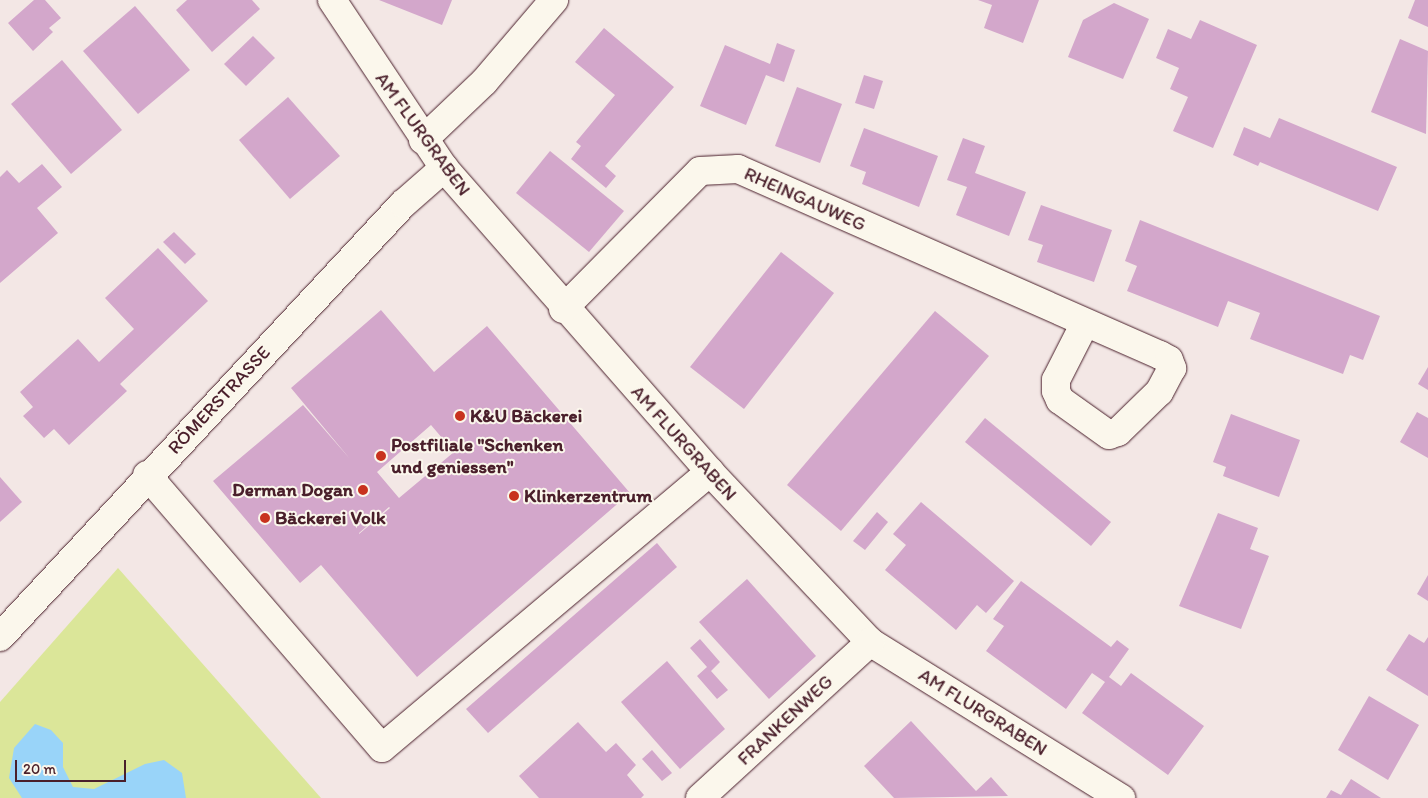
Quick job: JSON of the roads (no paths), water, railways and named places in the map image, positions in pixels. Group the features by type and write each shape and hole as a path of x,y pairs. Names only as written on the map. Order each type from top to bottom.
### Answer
{"street":[{"name":"AM FLURGRABEN","path":"332,0 423,140 444,168 563,309 710,472 870,642 1121,798"},
{"path":"423,140 484,82 554,0"},
{"name":"RÖMERSTRASSE","path":"0,637 147,475 403,204 444,168"},
{"name":"RHEINGAUWEG","path":"563,309 700,171 738,169 1085,323"},
{"path":"147,475 382,748 710,472"},
{"name":"FRANKENWEG","path":"700,798 870,642"}],"water":[{"path":"35,724 51,730 63,743 63,767 73,787 94,789 145,764 164,760 182,773 186,798 22,798 9,778 14,748"}],"place":[{"name":"K&U Bäckerei","path":"460,416"},
{"name":"Postfiliale \"Schenken und geniessen\"","path":"381,456"},
{"name":"Derman Dogan","path":"363,490"},
{"name":"Klinkerzentrum","path":"514,496"},
{"name":"Bäckerei Volk","path":"265,518"}]}
